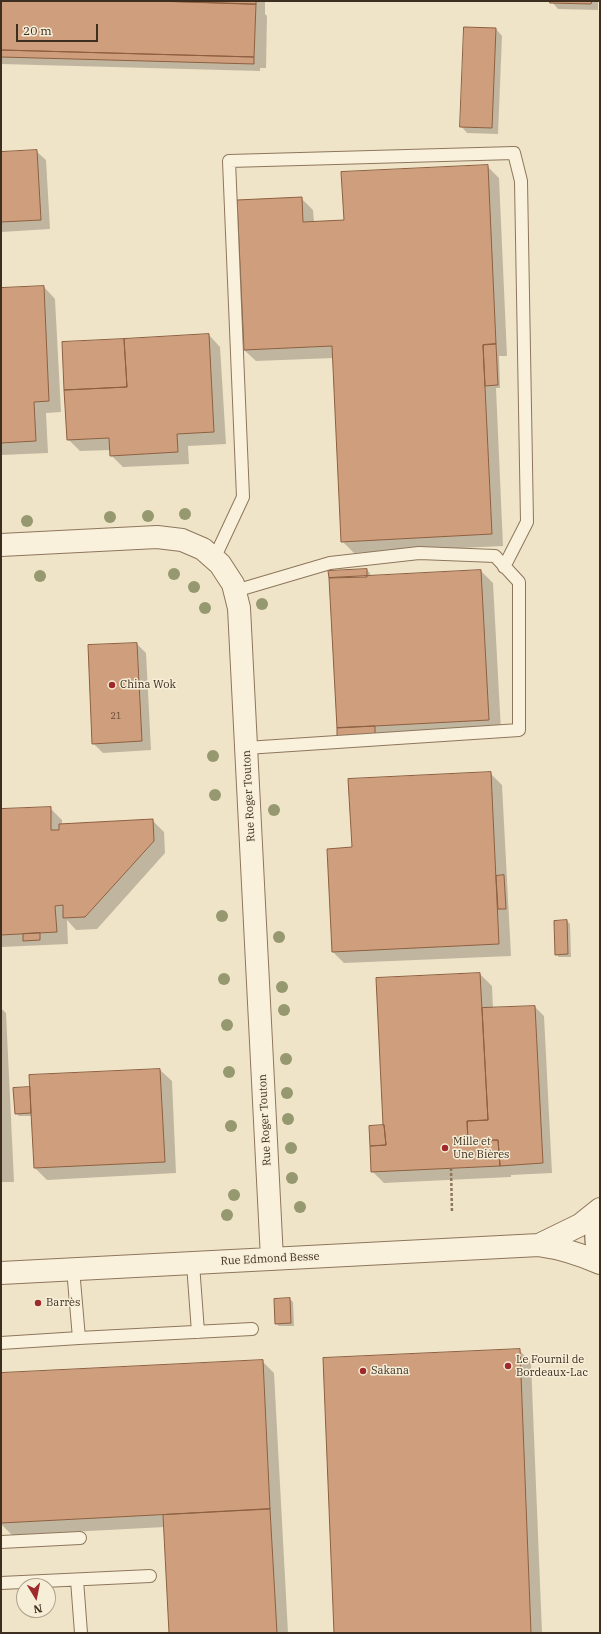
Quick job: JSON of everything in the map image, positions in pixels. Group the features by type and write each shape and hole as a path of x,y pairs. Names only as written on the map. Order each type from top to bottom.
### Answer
{"street":[{"name":"Rue Roger Touton","path":"1,545 157,537 182,540 203,549 220,564 233,584 239,608 272,1259"},
{"name":"Rue Edmond Besse","path":"539,1245 580,1225 600,1210"},
{"path":"600,1210 596,1227 596,1246 600,1263"},
{"name":"Rue Edmond Besse","path":"1,1273 539,1245 581,1254 600,1263"}],"lane":[{"path":"214,559 243,497 230,160 514,153 521,181 527,522 504,567"},
{"path":"235,591 330,563 419,553 495,556 519,582 519,730 246,748"},
{"path":"193,1264 198,1332"},
{"path":"73,1269 79,1338"},
{"path":"1,1343 252,1329"},
{"path":"1,1542 80,1538"},
{"path":"1,1583 150,1576"},
{"path":"77,1580 81,1633"}],"path":[{"path":"451,1168 452,1213"}],"building":[{"path":"1,1 157,1 256,4 254,57 1,50"},
{"path":"157,1 256,1 256,4"},
{"path":"550,1 592,1 591,4 550,3"},
{"path":"464,27 496,28 492,128 460,127"},
{"path":"1,50 254,57 254,64 1,57"},
{"path":"37,150 41,220 1,222 1,152"},
{"path":"488,165 496,344 483,345 492,534 341,542 332,346 244,350 237,200 302,197 303,222 344,220 341,172"},
{"path":"44,286 49,401 34,402 36,441 1,443 1,288"},
{"path":"209,334 214,432 177,434 178,452 110,456 109,438 67,440 64,390 127,387 124,339"},
{"path":"124,339 127,387 64,390 62,342"},
{"path":"496,344 498,385 485,386 483,345"},
{"path":"367,569 367,577 329,578 328,571"},
{"path":"481,570 489,720 337,728 329,578"},
{"path":"137,643 142,741 92,744 88,645"},
{"path":"375,726 375,734 337,736 337,728"},
{"path":"491,772 499,944 332,952 327,849 352,847 348,779"},
{"path":"51,807 51,830 59,830 59,824 153,819 154,841 85,917 63,918 63,905 55,906 57,932 1,935 1,809"},
{"path":"504,875 506,909 498,909 496,876"},
{"path":"567,920 568,954 555,955 554,921"},
{"path":"40,933 40,940 23,941 23,934"},
{"path":"480,973 488,1120 467,1121 468,1141 498,1140 500,1166 371,1172 370,1146 386,1145 383,1125 376,978"},
{"path":"535,1006 543,1163 500,1166 498,1140 468,1141 467,1121 488,1120 482,1008"},
{"path":"160,1069 165,1162 34,1168 29,1075"},
{"path":"30,1087 31,1113 15,1114 13,1088"},
{"path":"384,1125 386,1145 370,1146 369,1126"},
{"path":"290,1298 291,1323 275,1324 274,1299"},
{"path":"520,1349 531,1633 334,1633 323,1358"},
{"path":"263,1360 270,1509 1,1523 1,1373"},
{"path":"270,1509 277,1633 169,1633 163,1515"}],"place":[{"name":"China Wok","path":"112,685"},
{"name":"Mille et Une Bières","path":"445,1148"},
{"name":"Barrès","path":"38,1303"},
{"name":"Le Fournil de Bordeaux-Lac","path":"508,1366"},
{"name":"Sakana","path":"363,1371"}]}
